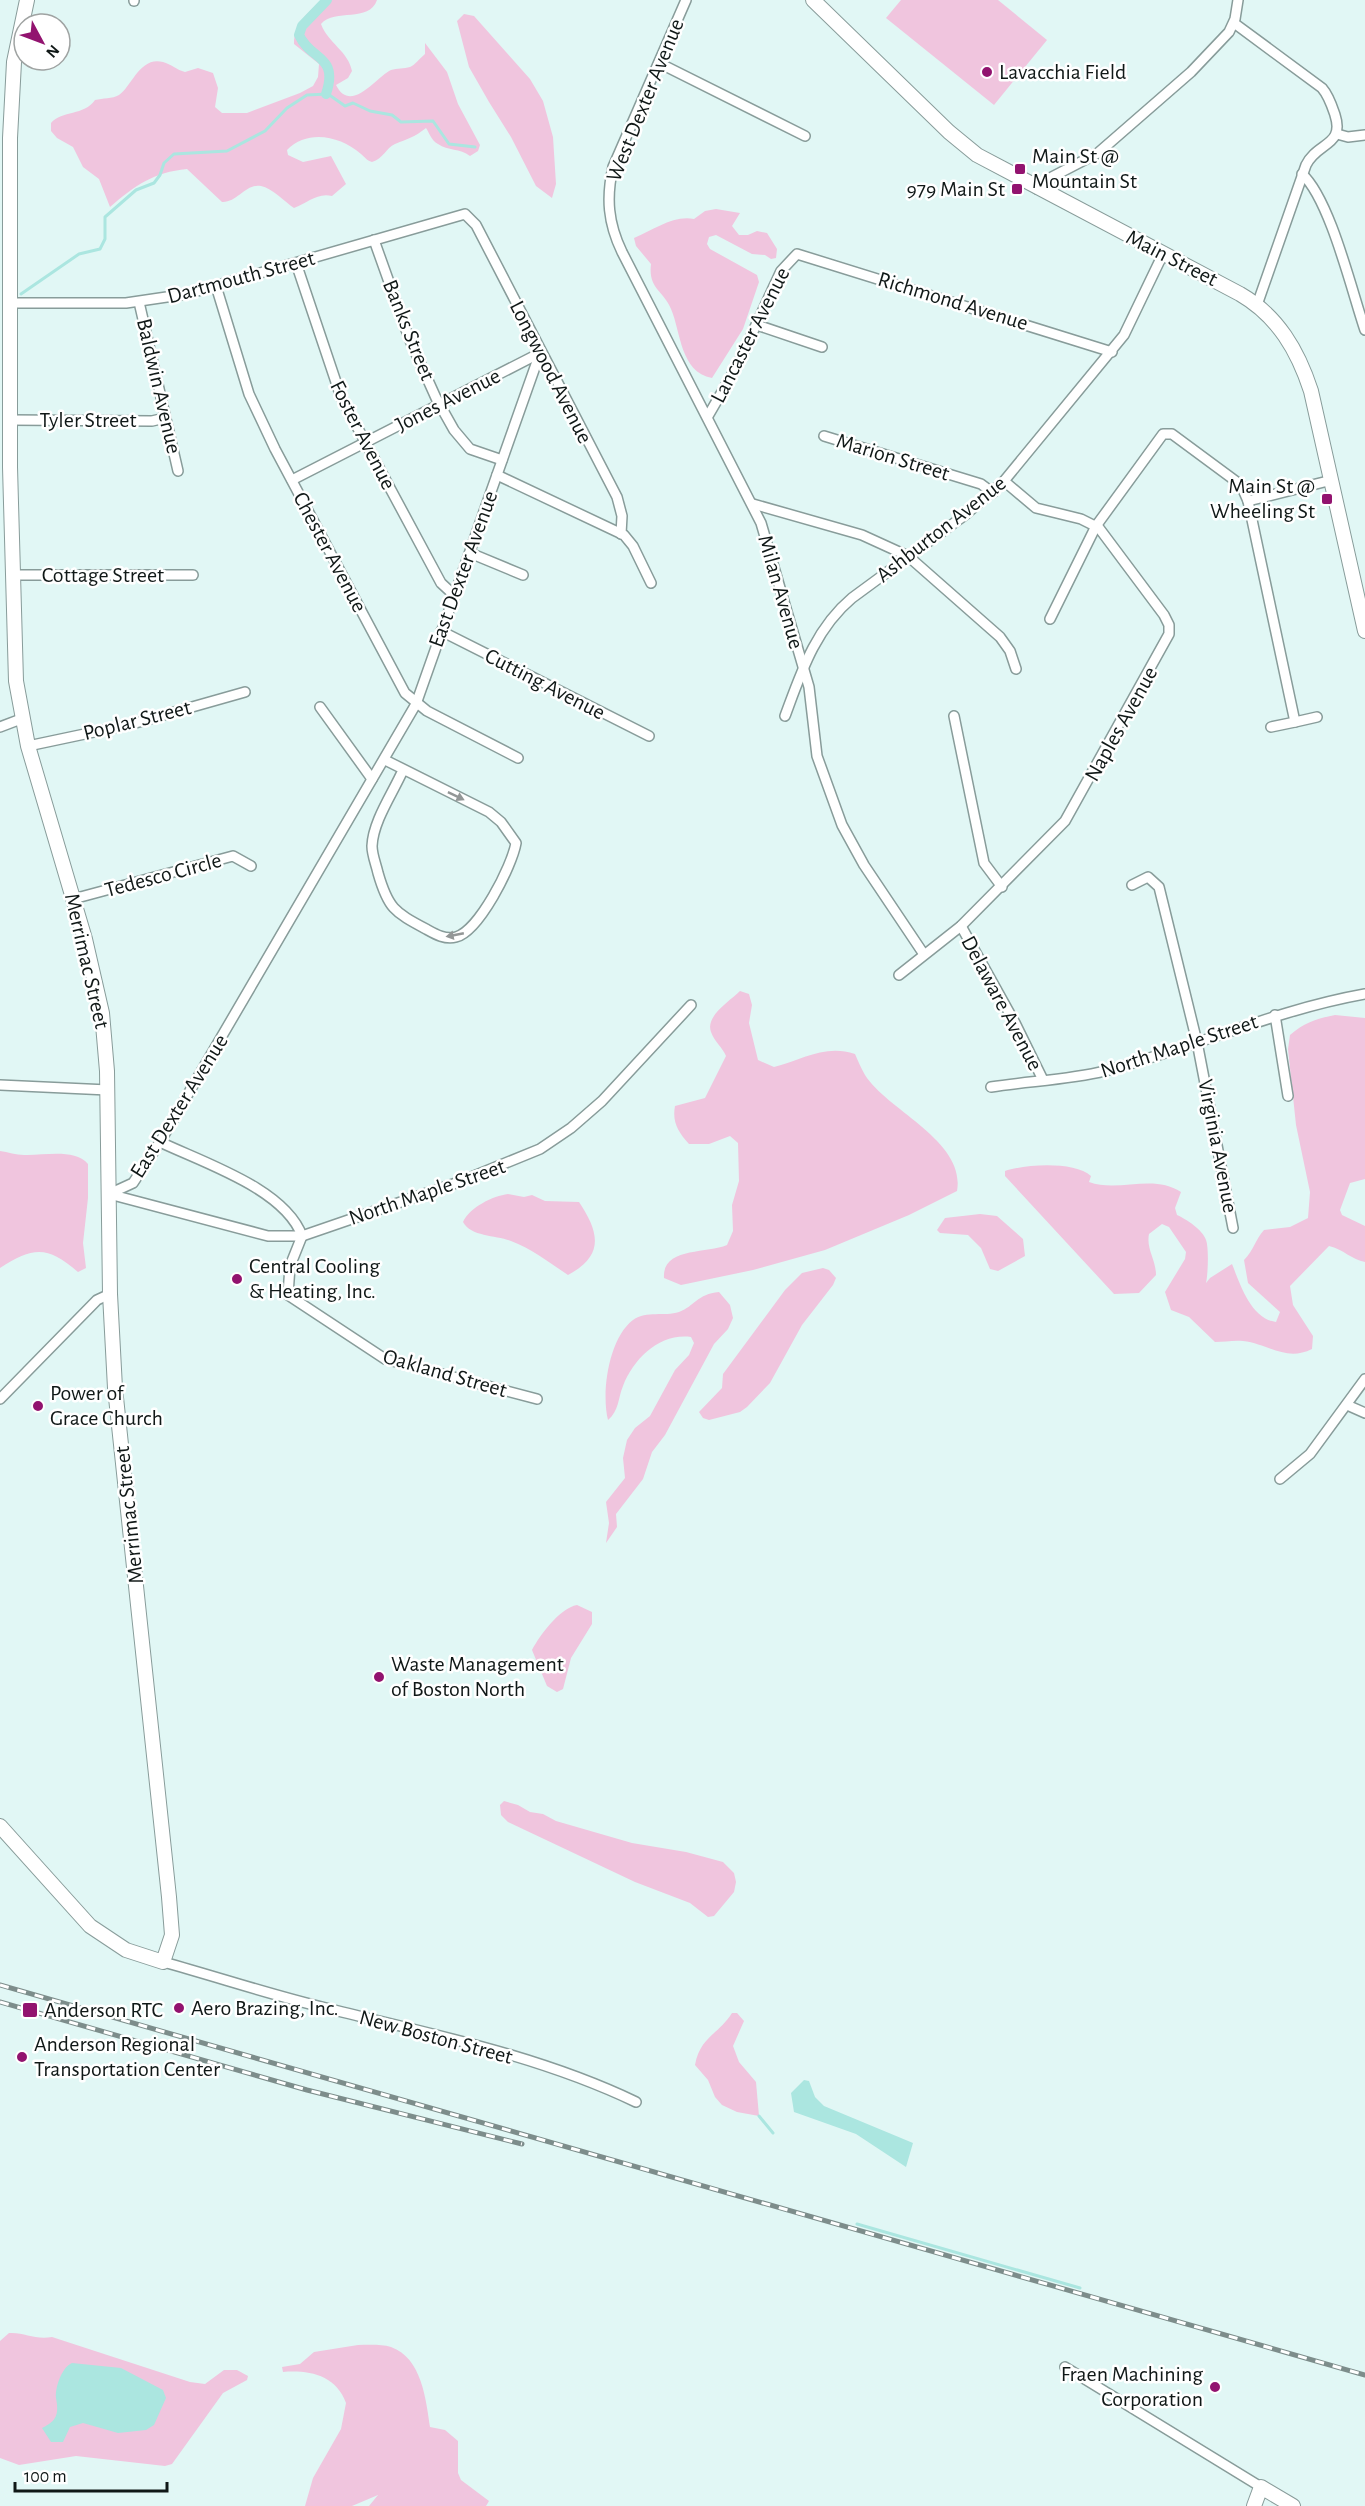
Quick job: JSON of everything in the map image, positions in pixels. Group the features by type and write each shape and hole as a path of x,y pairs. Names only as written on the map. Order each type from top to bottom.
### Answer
{"main road":[{"name":"Merrimac Street","path":"27,0 14,62 5,137 5,245 10,303 15,671 21,719 101,1006 108,1090 110,1294 115,1388 171,1920 171,1938 163,1962"},
{"name":"Main Street","path":"813,0 959,141 1000,169 1257,305 1279,327 1301,363 1313,399 1365,631"},
{"name":"New Boston Street","path":"0,1826 90,1926 126,1950 163,1962"},
{"path":"1254,2506 1261,2487 1293,2506"}],"street":[{"name":"West Dexter Avenue","path":"615,236 608,206 612,174 686,0"},
{"path":"1037,189 1048,179 1086,161 1109,144 1191,72 1218,46 1234,23 1238,0"},
{"path":"1234,23 1322,88 1338,126 1337,134 1331,142 1312,154 1302,174 1257,305"},
{"path":"659,63 805,136"},
{"path":"1337,134 1348,137 1365,135"},
{"path":"1302,174 1315,190 1328,220 1365,330"},
{"name":"Dartmouth Street","path":"10,303 139,302 216,286 451,216 467,215"},
{"name":"Longwood Avenue","path":"467,215 486,246 617,497 622,516 621,534"},
{"name":"Milan Avenue","path":"615,236 753,504 772,555 810,693 815,749 842,825 864,865 923,953"},
{"name":"Banks Street","path":"374,240 409,338 440,405 468,447 502,460"},
{"name":"Ashburton Avenue","path":"785,716 816,641 838,611 993,494 1004,482 1112,352 1134,317 1162,254"},
{"name":"Lancaster Avenue","path":"708,416 756,325 781,271 794,255"},
{"name":"Richmond Avenue","path":"794,255 811,258 1112,352"},
{"name":"Foster Avenue","path":"296,263 336,387 442,585 454,595"},
{"name":"Chester Avenue","path":"216,286 246,387 292,480 403,689 416,704 518,758"},
{"name":"Baldwin Avenue","path":"139,302 178,471"},
{"path":"756,325 822,347"},
{"name":"Jones Avenue","path":"292,480 540,353"},
{"name":"East Dexter Avenue","path":"109,1194 133,1183 160,1142 416,704 540,353"},
{"name":"Tyler Street","path":"10,420 152,421 165,418"},
{"path":"1050,619 1096,526 1159,437 1165,433 1172,434 1241,485 1248,501 1294,722"},
{"name":"Marion Street","path":"824,436 981,484 993,494"},
{"path":"496,475 621,534 631,543 651,583"},
{"path":"1248,501 1332,480"},
{"path":"1004,482 1036,508 1096,526"},
{"path":"753,504 862,535 908,556 994,631 1008,647 1016,669"},
{"name":"Naples Avenue","path":"899,975 923,953 961,926 1002,887 1072,812 1168,634 1168,625 1164,615 1096,526"},
{"path":"470,553 523,575"},
{"name":"Cottage Street","path":"13,575 193,575"},
{"name":"Cutting Avenue","path":"441,631 649,736"},
{"name":"Poplar Street","path":"28,746 132,724 245,692"},
{"path":"320,707 372,779"},
{"path":"954,716 984,862 1002,887"},
{"path":"1271,727 1317,717"},
{"path":"0,727 21,719"},
{"path":"385,760 489,812 501,822 516,843 514,858 478,920 468,932 458,937 442,937 405,918 392,909 385,898 372,854 373,838 403,770"},
{"name":"Tedesco Circle","path":"73,899 233,856 240,858 250,866"},
{"name":"Virginia Avenue","path":"1132,885 1148,877 1159,887 1197,1042 1233,1228"},
{"name":"Delaware Avenue","path":"961,926 1015,1023 1043,1080"},
{"name":"North Maple Street","path":"991,1087 1107,1070 1275,1015 1365,994"},
{"name":"North Maple Street","path":"109,1194 261,1234 283,1238 302,1236 459,1182 540,1149 571,1128 602,1101 691,1005"},
{"path":"1275,1015 1288,1095"},
{"path":"0,1085 108,1090"},
{"path":"160,1142 279,1202 297,1222 302,1236"},
{"name":"Oakland Street","path":"302,1236 290,1266 288,1295 385,1359 537,1399"},
{"path":"0,1399 97,1300 110,1294"},
{"path":"1280,1479 1310,1454 1365,1379"},
{"path":"1347,1405 1365,1413"},
{"name":"New Boston Street","path":"163,1962 278,1996 411,2029 566,2072 636,2102"},
{"path":"1065,2367 1261,2487"}],"shaded area":[{"path":"322,0 377,0 367,11 327,19 321,24 328,37 350,64 352,71 348,78 336,85 342,93 349,96 356,95 391,70 412,66 425,54 425,43 447,72 458,104 480,145 478,151 470,156 442,146 434,141 426,128 392,146 372,162 344,143 324,137 314,137 295,143 287,150 288,155 303,162 331,156 346,184 332,196 322,195 294,208 270,189 256,186 232,200 222,202 187,169 164,173 145,181 110,207 99,179 83,167 73,147 57,138 51,131 51,123 61,116 85,109 95,100 119,95 142,67 155,61 166,63 185,72 198,68 213,73 218,88 215,107 222,113 247,113 300,93 313,86 318,77 319,64 294,44 296,30 303,19"},
{"name":"Lavacchia Field","path":"901,0 998,0 1047,40 994,105 886,18"},
{"path":"464,14 474,16 530,79 543,101 553,137 556,184 552,198 536,186 511,137 469,67 457,21"},
{"path":"716,209 740,213 732,226 739,235 748,235 757,231 767,233 777,249 776,258 771,259 765,255 752,254 716,235 709,237 707,244 710,249 757,275 759,282 743,329 712,378 701,374 688,360 671,309 654,284 651,264 636,246 634,238 671,221 694,219 705,211"},
{"path":"740,991 749,994 752,1005 749,1023 758,1060 774,1067 824,1052 844,1051 855,1054 865,1075 876,1088 923,1128 950,1157 957,1173 957,1191 909,1215 825,1250 753,1270 681,1285 664,1278 665,1268 670,1261 687,1253 727,1245 733,1231 732,1205 739,1181 738,1143 730,1136 709,1144 689,1144 677,1126 674,1117 675,1106 705,1098 726,1056 714,1038 710,1026 720,1009"},
{"path":"1335,1015 1365,1018 1365,1179 1350,1183 1340,1210 1342,1215 1365,1226 1365,1262 1329,1246 1290,1286 1293,1305 1313,1336 1312,1349 1294,1354 1243,1341 1215,1342 1189,1317 1171,1310 1165,1292 1185,1259 1186,1252 1169,1227 1162,1224 1149,1234 1148,1239 1156,1275 1139,1293 1114,1294 1005,1176 1005,1171 1014,1169 1062,1166 1084,1171 1091,1176 1089,1182 1100,1185 1159,1184 1181,1192 1175,1208 1177,1215 1198,1229 1206,1240 1208,1261 1206,1283 1232,1264 1253,1308 1267,1319 1276,1322 1280,1312 1248,1283 1244,1260 1264,1230 1290,1227 1308,1218 1310,1192 1296,1125 1288,1049 1290,1035 1295,1031 1311,1022"},
{"path":"0,1151 21,1155 67,1154 82,1159 88,1164 88,1198 83,1243 86,1268 78,1272 58,1257 40,1252 22,1256 0,1268"},
{"path":"508,1194 524,1197 532,1195 545,1201 579,1202 594,1233 593,1251 588,1259 568,1275 526,1248 505,1239 478,1233 463,1222 482,1203"},
{"path":"980,1214 997,1216 1023,1239 1025,1256 998,1271 990,1269 981,1248 968,1235 940,1233 937,1230 945,1218"},
{"path":"823,1268 829,1270 836,1278 833,1285 802,1325 770,1383 740,1412 709,1420 703,1418 699,1412 722,1388 723,1374 785,1290 802,1273"},
{"path":"719,1292 730,1305 733,1318 728,1329 714,1344 665,1435 652,1452 643,1479 616,1514 617,1527 606,1543 609,1523 606,1502 625,1478 623,1458 627,1440 635,1428 650,1416 675,1370 689,1355 694,1343 691,1337 669,1339 659,1343 641,1357 628,1376 616,1408 608,1420 607,1381 609,1366 618,1339 625,1328 638,1317 679,1312 706,1295"},
{"path":"577,1605 592,1612 592,1624 571,1658 563,1689 557,1692 547,1686 532,1650 557,1617"},
{"path":"504,1801 530,1812 543,1814 556,1821 632,1843 686,1852 723,1862 734,1873 736,1882 734,1892 714,1916 708,1917 690,1903 635,1882 508,1822 501,1815 500,1805"},
{"path":"732,2013 737,2013 744,2021 733,2046 739,2062 756,2082 759,2116 737,2112 722,2105 715,2097 708,2080 695,2065 705,2042"},
{"path":"9,2333 40,2338 52,2337 190,2382 205,2384 224,2370 237,2370 248,2376 247,2380 223,2393 172,2464 165,2466 76,2456 19,2465 0,2458 0,2341"},
{"path":"358,2345 391,2347 410,2360 421,2381 430,2427 445,2430 458,2441 458,2473 461,2480 489,2501 486,2506 369,2506 378,2495 352,2506 305,2506 313,2478 341,2429 346,2403 336,2386 329,2380 302,2372 283,2372 282,2367 300,2364 314,2352"}],"water":[{"path":"804,2080 809,2081 815,2097 824,2106 913,2143 906,2167 856,2134 794,2112 791,2093"},
{"path":"72,2363 121,2368 163,2390 166,2398 154,2425 146,2430 118,2433 83,2423 70,2427 63,2442 51,2442 42,2428 51,2423 56,2416 58,2383 62,2373"}],"waterway":[{"path":"326,94 329,81 326,65 310,50 299,35 302,26 327,0"},
{"path":"21,294 79,254 100,249 105,239 105,217 136,190 154,183 164,163 174,154 227,151 265,131 287,108 307,95 328,94 345,106 353,103 370,111 392,115 401,122 433,121 449,144 475,147"},
{"path":"759,2116 773,2133"},
{"path":"857,2224 1080,2288"}],"railway":[{"path":"0,1985 1365,2375"},
{"path":"0,2002 307,2090 522,2144"}],"place":[{"name":"Lavacchia Field","path":"987,72"},
{"name":"Main St @ Mountain St","path":"1020,169"},
{"name":"979 Main St","path":"1017,189"},
{"name":"Main St @ Wheeling St","path":"1327,499"},
{"name":"Central Cooling & Heating, Inc.","path":"237,1279"},
{"name":"Power of Grace Church","path":"38,1406"},
{"name":"Waste Management of Boston North","path":"379,1677"},
{"name":"Aero Brazing, Inc.","path":"179,2008"},
{"name":"Anderson RTC","path":"30,2010"},
{"name":"Anderson Regional Transportation Center","path":"22,2057"},
{"name":"Fraen Machining Corporation","path":"1215,2387"}]}
